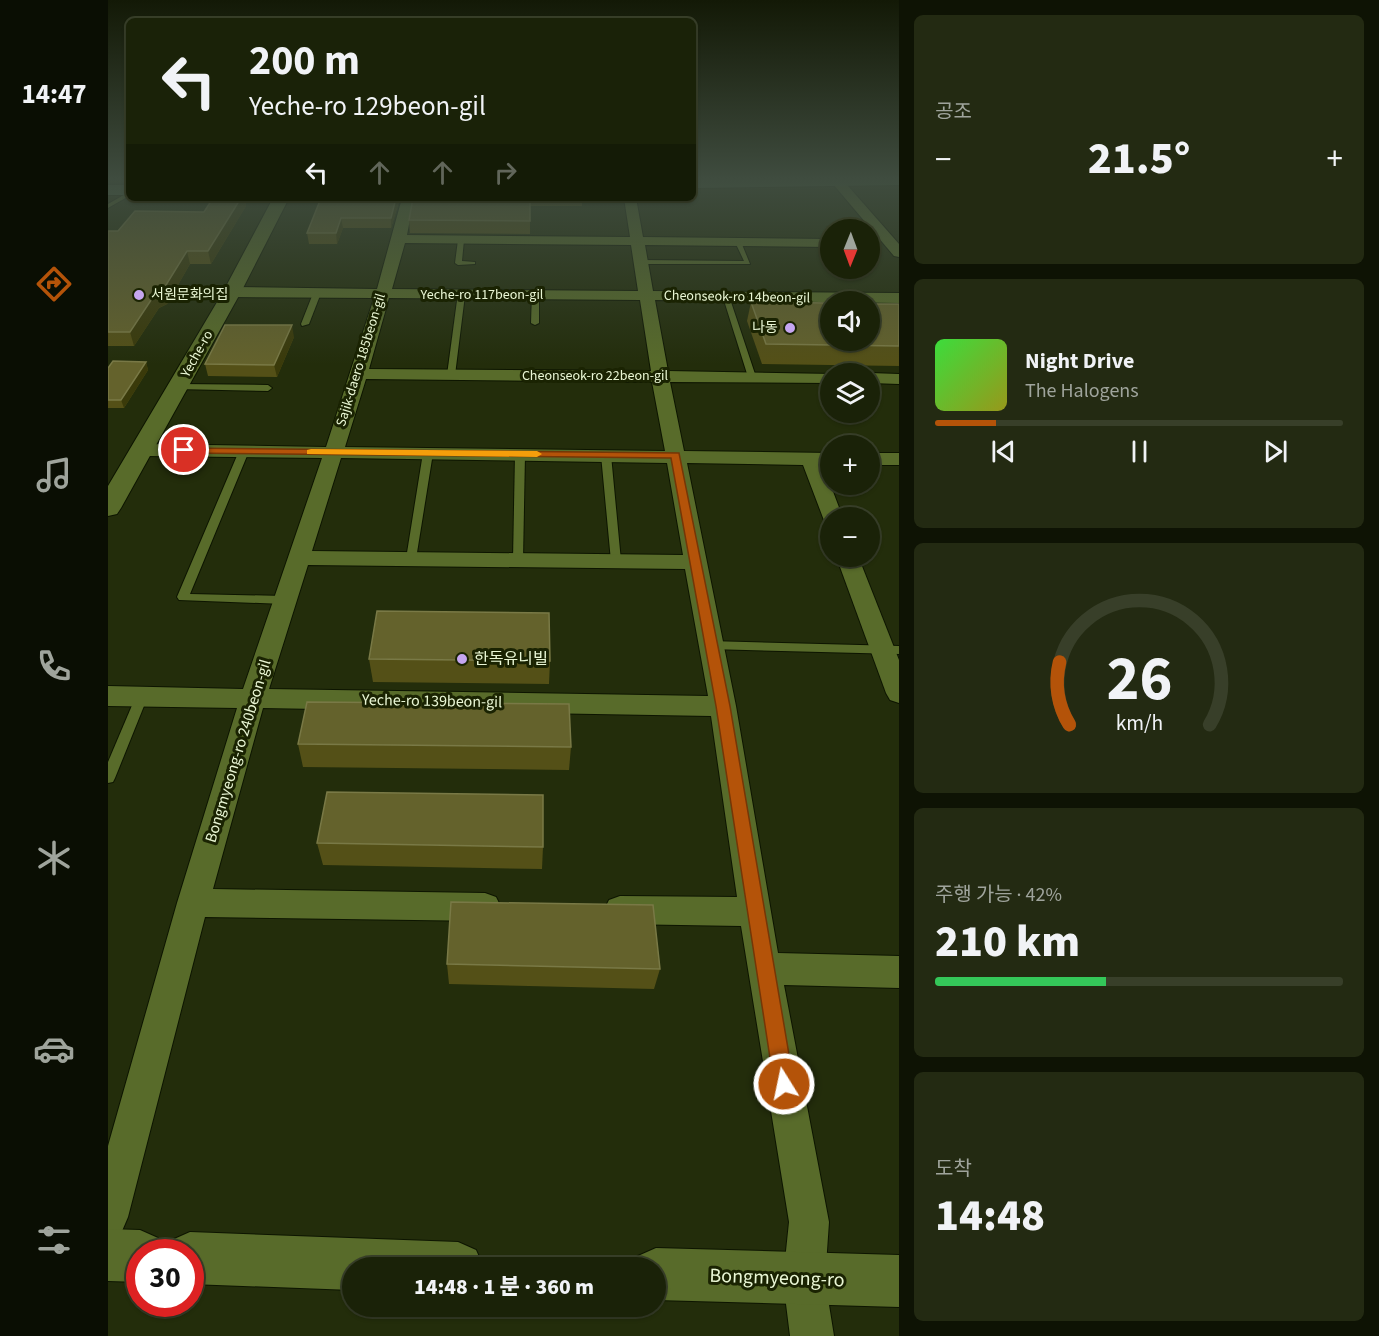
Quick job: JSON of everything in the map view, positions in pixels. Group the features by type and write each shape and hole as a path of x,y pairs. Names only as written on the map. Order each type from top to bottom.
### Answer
{"street":[{"name":"Yeche-ro","path":"108,508 144,450 259,240"},
{"name":"Sajik-daero 185beon-gil","path":"333,452 399,240"},
{"path":"522,240 820,243"},
{"path":"637,241 709,645 723,706 764,969 809,1222 804,1280 812,1336"},
{"name":"Yeche-ro 117beon-gil","path":"232,292 647,296"},
{"name":"Cheonseok-ro 14beon-gil","path":"647,296 899,298"},
{"name":"Cheonseok-ro 22beon-gil","path":"359,374 820,378"},
{"path":"880,378 899,379"},
{"path":"144,450 820,458"},
{"name":"Bongmyeong-ro 240beon-gil","path":"108,1217 193,903 253,698 333,452"},
{"path":"810,458 829,507"},
{"path":"880,459 899,459"},
{"path":"298,558 694,562"},
{"path":"852,567 891,650 899,693"},
{"name":"Yeche-ro 139beon-gil","path":"108,696 723,706"},
{"path":"193,903 516,908"},
{"path":"588,909 755,912"},
{"path":"764,969 899,972"},
{"path":"108,1255 126,1256"},
{"path":"204,1259 342,1264"},
{"name":"Bongmyeong-ro","path":"666,1274 899,1281"}],"lane":[{"path":"461,240 458,263 473,263"},
{"path":"641,262 748,263 738,242"},
{"path":"305,324 317,293"},
{"path":"451,375 461,294"},
{"path":"534,295 535,323"},
{"path":"725,296 752,377"},
{"path":"179,387 267,388"},
{"path":"244,451 183,597 284,600"},
{"path":"411,559 428,453"},
{"path":"518,560 520,454"},
{"path":"606,455 616,561"},
{"path":"709,645 891,650"},
{"path":"108,778 142,696"}],"building":[{"path":"108,240 215,240 208,251 187,251 163,290 155,294 130,332 108,332"},
{"path":"751,302 820,303 820,345 766,344"},
{"path":"880,304 899,304 899,346 880,346"},
{"path":"225,325 292,325 274,365 205,364"},
{"path":"113,361 146,362 121,400 108,400 108,368"},
{"path":"377,611 549,613 550,661 369,659"},
{"path":"307,702 569,704 571,747 298,744"},
{"path":"327,792 543,795 543,847 317,843"},
{"path":"451,902 653,905 660,969 447,964"}],"slow traffic":[{"path":"311,452 537,454"}],"place":[{"name":"서원문화의집","path":"139,295"},
{"name":"나동","path":"790,328"},
{"name":"한독유니빌","path":"462,659"}],"route":[{"path":"184,450 675,455 709,645 723,706 784,1084"}]}
